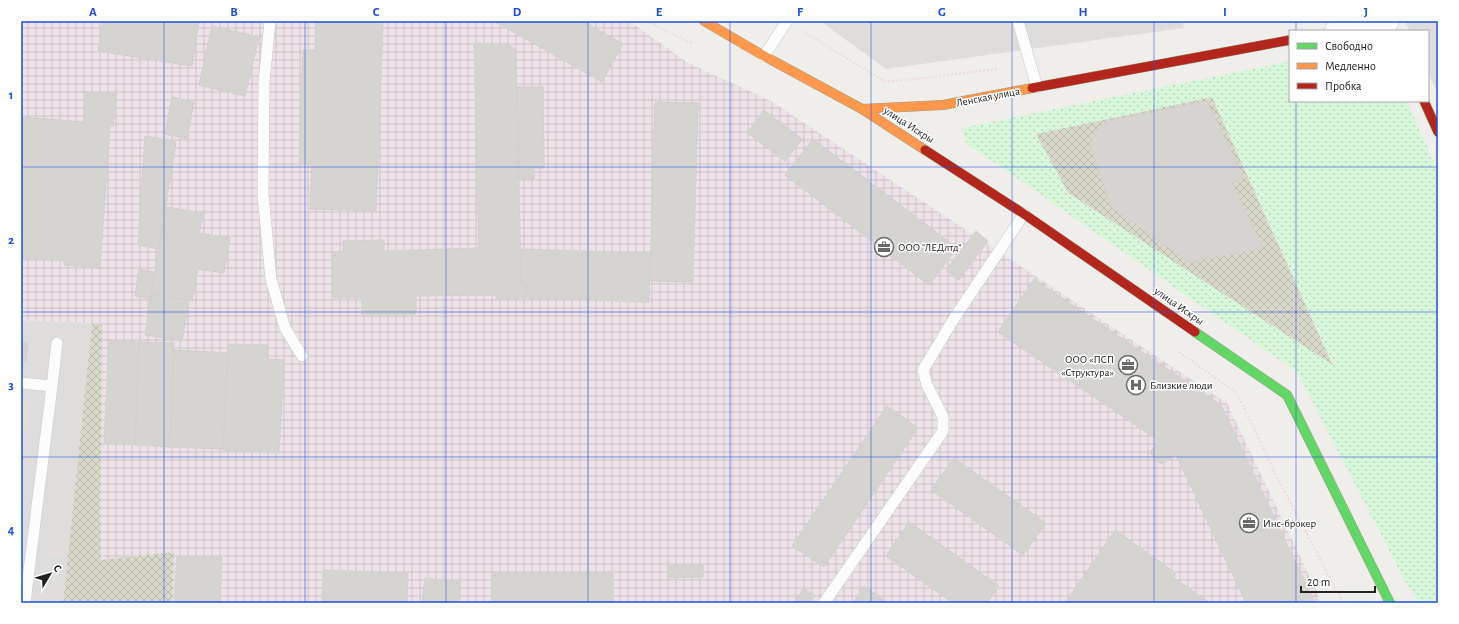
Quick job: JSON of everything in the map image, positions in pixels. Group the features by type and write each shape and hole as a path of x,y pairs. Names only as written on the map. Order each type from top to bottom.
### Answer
{"street":[{"path":"704,21 764,56 862,109"},
{"path":"1341,30 1388,21"},
{"name":"Ленская улица","path":"862,109 943,105 1289,40"},
{"path":"1424,102 1438,132"},
{"name":"улица Искры","path":"862,109 1024,214 1287,395 1390,603"}],"lane":[{"path":"270,21 264,82 263,196 271,279 285,328 302,356"},
{"path":"764,56 787,21"},
{"path":"1018,21 1037,87"},
{"path":"824,603 943,431 943,417 927,385 923,370 954,317 1024,214"},
{"path":"25,603 57,343"},
{"path":"25,383 52,386"}],"path":[{"path":"647,21 700,47"},
{"path":"1174,348 1237,393 1276,475 1343,603"},
{"path":"21,452 25,383"}],"shaded area":[{"path":"21,21 629,21 688,63 771,101 1227,403 1322,603 172,603 174,552 100,560 102,325 92,323 21,320"},
{"path":"820,21 1182,21 1184,28 886,69"},
{"path":"1405,21 1438,21 1438,94 1429,74 1429,30 1410,30"},
{"path":"1212,97 1333,366 1068,193 1035,134"},
{"path":"21,320 92,323 63,603 21,603"},
{"path":"92,323 102,325 100,560 174,552 172,603 63,603"},
{"path":"58,420 76,422 70,478 51,475"},
{"path":"49,491 60,492 54,540 44,539"},
{"path":"40,573 58,575 55,603 36,603"}],"green space":[{"path":"1289,61 1289,102 1407,102 1438,172 1438,603 1419,603 1405,581 1297,372 966,143 962,128","holes":["1212,97 1333,365 1068,193 1036,134"]}],"building":[{"path":"103,21 199,21 192,66 98,51"},
{"path":"316,21 383,21 376,211 310,209 312,164 299,164 303,50 315,50"},
{"path":"494,21 583,21 623,44 602,82"},
{"path":"212,26 259,37 245,96 199,85"},
{"path":"474,43 507,44 514,48 517,87 521,286 527,286 526,298 496,299 496,295 416,296 416,314 362,315 362,298 333,298 332,252 343,252 343,241 384,240 384,251 479,248"},
{"path":"517,87 543,87 544,168 534,168 534,179 518,179"},
{"path":"86,92 116,94 113,126 110,126 100,268 64,265 64,261 21,258 21,117 84,122"},
{"path":"172,97 194,102 187,139 165,134"},
{"path":"1207,101 1244,178 1232,182 1263,248 1189,262 1112,208 1093,156 1091,144 1093,135 1101,126 1109,121"},
{"path":"655,102 698,103 693,282 650,281"},
{"path":"764,110 802,139 785,161 747,133"},
{"path":"145,136 176,142 159,249 138,245"},
{"path":"813,139 957,248 929,285 785,175"},
{"path":"166,207 203,213 199,233 230,238 224,273 198,269 192,301 151,294"},
{"path":"976,231 988,241 959,280 946,270"},
{"path":"520,249 650,253 649,302 526,298 527,286 521,286"},
{"path":"139,269 155,272 151,299 135,296"},
{"path":"1034,279 1221,405 1315,603 1246,603 1176,455 1161,464 1150,453 1159,441 998,332"},
{"path":"151,294 189,300 182,341 145,335"},
{"path":"109,340 139,342 135,445 104,444"},
{"path":"21,342 28,343 26,361 21,361"},
{"path":"139,342 174,343 170,447 135,445"},
{"path":"228,344 268,345 267,359 284,360 279,453 223,450"},
{"path":"174,350 228,353 223,449 170,447"},
{"path":"887,406 918,428 824,567 792,546"},
{"path":"954,458 1046,523 1023,555 931,490"},
{"path":"909,522 999,586 987,603 953,603 886,556"},
{"path":"1115,530 1176,573 1155,603 1065,603"},
{"path":"177,556 222,558 220,603 174,603"},
{"path":"703,565 703,577 668,578 668,566"},
{"path":"323,570 408,573 407,603 322,603"},
{"path":"492,572 613,572 613,603 492,603"},
{"path":"1173,577 1210,603 1155,603"},
{"path":"425,578 460,582 458,603 422,603"},
{"path":"864,586 888,603 853,603"},
{"path":"804,588 815,596 810,603 794,603"}],"traffic: fast":[{"path":"1195,332 1287,395 1390,603"}],"traffic: slow":[{"path":"704,21 764,56 862,109 925,150"},
{"path":"862,109 943,105 1032,88"}],"traffic: jam":[{"path":"1032,88 1289,40"},
{"path":"1424,102 1438,132"},
{"path":"925,150 1024,214 1195,332"}],"place":[{"name":"ООО \"ЛЕДлтд\"","path":"884,247"},
{"name":"ООО «ПСП «Структура»","path":"1128,365"},
{"name":"Близкие люди","path":"1136,385"},
{"name":"Инс-брокер","path":"1249,523"}]}
